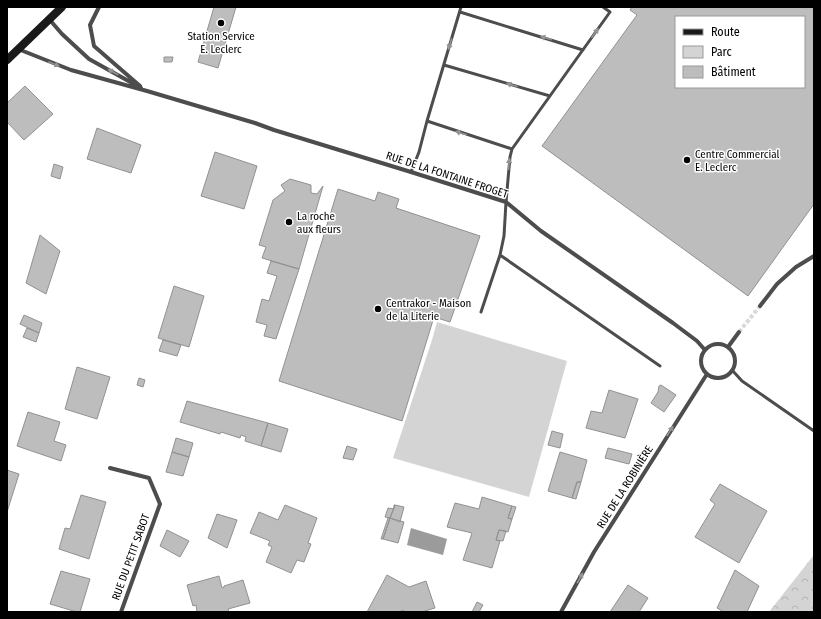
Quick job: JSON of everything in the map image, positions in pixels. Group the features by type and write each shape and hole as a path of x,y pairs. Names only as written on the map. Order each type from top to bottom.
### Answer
{"main road":[{"path":"7,60 62,7"}],"street":[{"name":"RUE DE LA FONTAINE FROGET","path":"99,7 90,25 94,46 147,91"},
{"name":"RUE DE LA FONTAINE FROGET","path":"50,19 62,34 89,59 147,91"},
{"name":"RUE DE LA FONTAINE FROGET","path":"18,49 71,70 255,123 506,202 541,231 697,340 705,350"},
{"path":"760,306 777,284 796,267 814,256"},
{"path":"728,347 739,332"},
{"path":"718,343 728,347 732,350 734,355 734,366 732,370 723,377 718,378 707,374 701,365 701,359 702,354 708,346 718,343"},
{"name":"RUE DE LA ROBINIÈRE","path":"562,612 594,552 707,374"},
{"name":"RUE DU PETIT SABOT","path":"110,468 149,478 160,504 121,612"}],"lane":[{"path":"411,172 419,152 462,7"},
{"path":"481,312 500,255 504,236 510,157 512,149 610,12 603,7"},
{"path":"460,12 583,50"},
{"path":"444,65 550,96"},
{"path":"427,121 512,149"},
{"path":"500,255 660,366"},
{"path":"732,370 742,381 814,431"}],"green space":[{"path":"437,322 567,361 529,497 393,458"},
{"path":"813,556 814,612 769,612"}],"shaded area":[{"path":"411,528 447,539 443,555 407,545"}],"building":[{"name":"Station Service E. Leclerc","path":"214,7 236,7 218,68 198,62"},
{"name":"Centre Commercial E. Leclerc","path":"632,7 814,7 814,204 748,296 542,146 637,15 630,10"},
{"path":"164,57 173,57 172,62 164,62"},
{"path":"25,86 53,114 24,140 7,122 7,103"},
{"path":"97,128 141,145 131,173 87,159"},
{"path":"215,152 257,166 244,209 201,196"},
{"path":"54,164 63,167 60,179 51,176"},
{"name":"La roche aux fleurs","path":"290,179 311,185 311,193 317,194 323,186 299,269 262,258 266,247 259,245 273,200 285,191 281,185"},
{"name":"Centrakor - Maison de la Literie","path":"338,189 375,201 378,192 399,199 396,208 480,236 450,322 434,317 402,421 279,381"},
{"path":"40,235 60,251 46,294 26,283"},
{"path":"271,261 299,269 276,339 264,336 267,325 256,322 262,299 269,301 277,276 267,273"},
{"path":"174,286 204,296 189,347 158,338"},
{"path":"24,315 42,323 39,333 20,324"},
{"path":"27,328 39,333 36,342 23,337"},
{"path":"163,340 181,345 177,356 159,351"},
{"path":"77,367 110,377 97,419 65,409"},
{"path":"139,378 145,380 143,387 137,385"},
{"path":"661,385 676,395 664,412 651,403 658,392 659,386"},
{"path":"609,390 638,399 625,438 586,428 591,411 602,413"},
{"path":"187,401 268,423 261,446 245,441 246,437 241,435 240,438 221,432 220,434 180,422"},
{"path":"28,412 60,422 54,441 66,445 61,461 17,446"},
{"path":"268,423 288,429 281,452 261,446"},
{"path":"552,431 563,434 560,448 548,445"},
{"path":"176,438 193,443 189,457 172,452"},
{"path":"347,446 357,449 353,460 343,458"},
{"path":"608,448 632,454 629,464 605,458"},
{"path":"172,452 189,457 183,476 166,472"},
{"path":"560,452 587,460 581,482 577,482 572,498 548,491"},
{"path":"7,470 19,474 7,512"},
{"path":"577,482 581,482 576,499 572,498"},
{"path":"720,484 767,511 739,563 695,537 715,504 710,500"},
{"path":"81,495 106,502 89,559 59,549 65,528 70,529"},
{"path":"482,497 512,506 508,518 512,519 508,532 499,530 496,540 500,541 492,568 463,560 472,533 447,527 455,503 479,509"},
{"path":"285,505 317,518 308,543 311,544 304,562 297,560 291,573 266,562 272,547 268,545 270,541 250,533 259,512 278,520"},
{"path":"395,505 404,507 400,522 390,518"},
{"path":"512,506 516,507 512,519 508,518"},
{"path":"388,508 393,509 390,518 385,517"},
{"path":"217,514 237,520 227,548 208,538"},
{"path":"388,518 390,518 383,539 381,539"},
{"path":"390,518 404,522 398,543 383,539"},
{"path":"167,530 189,541 180,557 160,546"},
{"path":"499,530 506,531 503,541 496,540"},
{"path":"735,570 759,586 747,612 724,612 717,608"},
{"path":"61,571 90,579 80,612 50,604"},
{"path":"387,575 409,587 426,581 435,608 422,612 406,612 402,610 401,612 367,612"},
{"path":"219,576 222,588 243,580 250,603 228,609 229,612 197,612 196,605 193,606 187,585"},
{"path":"628,585 648,598 639,612 610,612"},
{"path":"477,602 483,605 479,612 472,612"}],"tunnel":[{"path":"739,332 760,306"}],"place":[{"name":"Station Service E. Leclerc","path":"221,23"},
{"name":"Centre Commercial E. Leclerc","path":"687,160"},
{"name":"La roche aux fleurs","path":"289,222"},
{"name":"Centrakor - Maison de la Literie","path":"378,309"}]}
